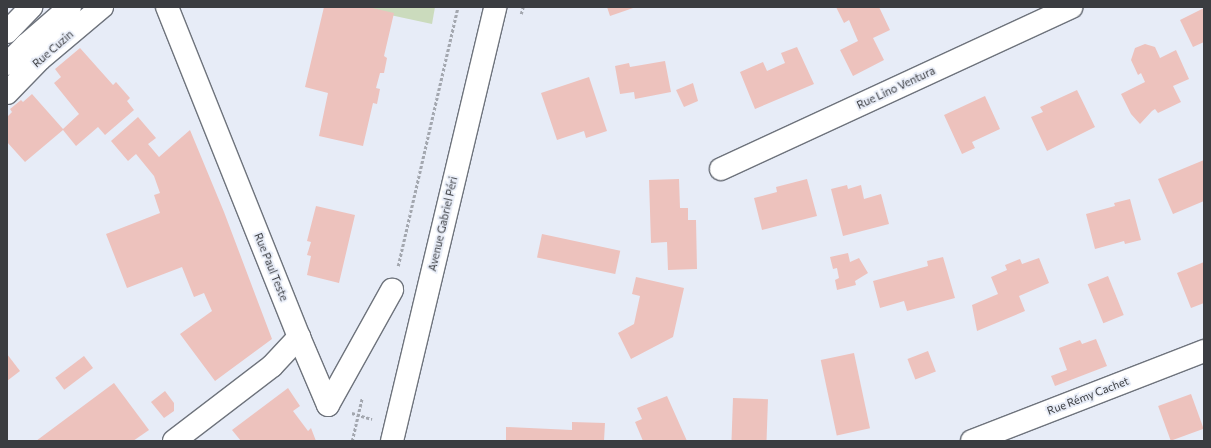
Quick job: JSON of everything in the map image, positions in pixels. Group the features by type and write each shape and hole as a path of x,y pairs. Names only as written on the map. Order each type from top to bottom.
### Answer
{"street":[{"path":"7,64 26,45 70,7"},
{"name":"Rue Cuzin","path":"7,93 40,59 102,7"},
{"name":"Rue Paul Teste","path":"167,7 299,337 328,405 392,290"},
{"name":"Avenue Gabriel Péri","path":"392,441 495,7"},
{"name":"Rue Lino Ventura","path":"721,169 1071,7"},
{"path":"7,32 28,8"},
{"path":"174,441 272,366 299,337"},
{"name":"Rue Rémy Cachet","path":"972,441 1204,351"}],"path":[{"path":"392,290 458,7"}],"green space":[{"path":"353,7 435,7 432,24"}],"building":[{"path":"324,7 368,7 394,13 384,56 387,58 384,73 380,73 376,88 380,89 377,104 373,103 363,146 319,136 328,93 305,87"},
{"path":"607,7 636,7 610,16"},
{"path":"836,7 879,7 890,30 873,38 884,60 853,76 840,50 858,41 849,20 844,23"},
{"path":"1204,8 1204,42 1193,47 1180,20"},
{"path":"1145,44 1155,47 1160,58 1176,50 1189,79 1173,86 1181,102 1158,113 1155,109 1140,124 1131,114 1121,94 1145,82 1141,73 1138,75 1131,60 1135,48"},
{"path":"797,47 814,84 755,109 740,72 763,62 767,71 785,63 781,53"},
{"path":"80,48 113,85 116,82 130,98 127,101 134,110 105,135 98,127 76,146 63,130 25,162 7,142 7,117 12,112 10,109 21,100 23,102 32,94 63,129 79,114 54,83 61,77 55,69"},
{"path":"665,61 671,92 635,99 634,92 620,94 615,66 629,63 630,67"},
{"path":"589,77 607,131 586,138 584,131 557,140 541,93"},
{"path":"693,83 698,101 684,107 676,90"},
{"path":"1077,90 1095,127 1047,151 1031,117 1043,112 1040,107"},
{"path":"985,96 1000,129 972,142 975,148 962,154 944,115"},
{"path":"138,117 156,138 148,144 159,157 190,130 224,212 272,339 215,381 180,334 212,311 204,293 194,297 182,267 127,288 106,234 160,213 154,195 160,193 154,176 136,154 128,161 111,141"},
{"path":"1204,160 1204,201 1173,214 1158,179"},
{"path":"679,179 680,208 688,208 688,220 696,220 697,269 668,270 667,242 651,243 649,180"},
{"path":"807,179 817,216 762,230 754,198 777,192 776,187"},
{"path":"847,185 848,189 861,185 864,199 881,194 889,224 843,236 831,189"},
{"path":"1130,199 1141,240 1125,244 1124,241 1095,249 1086,214 1115,206 1114,203"},
{"path":"316,206 355,215 339,283 307,275 311,256 307,255 311,242 307,241"},
{"path":"542,234 620,251 615,274 537,257"},
{"path":"848,253 850,262 859,258 868,273 855,281 856,285 837,290 835,280 839,278 837,268 833,269 830,257"},
{"path":"943,257 955,298 907,311 904,301 880,308 873,281 928,266 927,261"},
{"path":"1039,258 1049,283 1019,296 1025,311 977,331 972,305 998,294 991,277 1007,270 1005,265 1020,259 1022,264"},
{"path":"1204,262 1204,303 1191,308 1177,273"},
{"path":"1108,276 1124,315 1103,323 1088,284"},
{"path":"636,277 684,288 673,337 631,359 618,333 634,324 640,296 632,294"},
{"path":"1096,339 1107,366 1055,386 1051,376 1067,370 1059,348 1080,340 1082,344"},
{"path":"928,351 936,372 915,379 907,359"},
{"path":"854,353 870,428 837,435 821,360"},
{"path":"7,354 20,371 7,381"},
{"path":"84,356 93,368 64,390 55,378"},
{"path":"114,383 149,430 133,441 36,441"},
{"path":"288,388 300,406 293,411 308,431 311,428 316,441 241,441 232,430"},
{"path":"165,391 174,403 174,411 164,418 151,402"},
{"path":"1191,394 1204,429 1171,441 1158,406"},
{"path":"667,396 687,441 643,441 635,422 642,419 637,408"},
{"path":"733,398 768,399 767,441 731,441"},
{"path":"572,422 605,423 604,441 506,441 506,427 572,430"}]}
